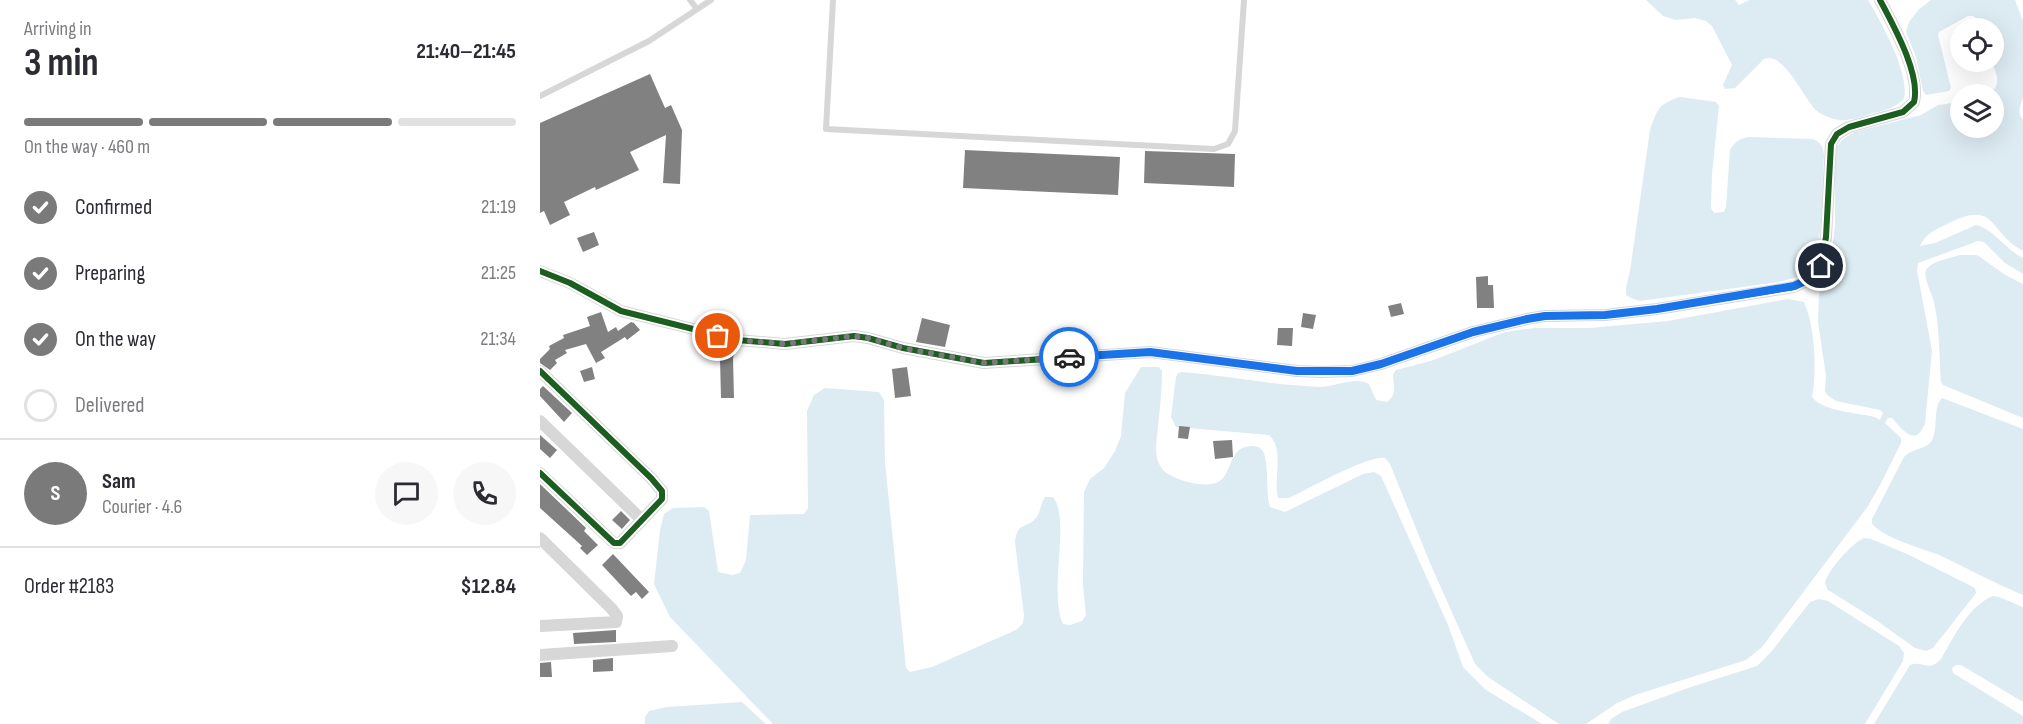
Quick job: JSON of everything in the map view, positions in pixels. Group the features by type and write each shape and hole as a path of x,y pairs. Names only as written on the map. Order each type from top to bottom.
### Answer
{"street":[{"path":"540,271 570,283 621,311 737,340 785,344 854,336 984,363 1150,352 1297,371 1322,372 1352,371 1381,364 1473,332 1527,319 1545,316 1605,315 1657,309 1794,286 1812,278 1821,266 1826,237 1831,150 1834,138 1849,127 1903,112 1914,102 1915,87 1906,57 1880,0"},
{"path":"540,371 651,478 662,491 662,499 620,543 614,543 540,473"},
{"path":"540,421 642,520"},
{"path":"540,538 617,616 616,622 540,626"},
{"path":"540,655 672,646"}],"lane":[{"path":"690,0 697,9"},
{"path":"540,96 649,41 711,0"},
{"path":"832,0 826,129 1214,149 1228,144 1235,130 1244,0"}],"shaded area":[{"path":"1646,0 1735,0 1739,5 1749,0 1868,0 1899,62 1905,88 1904,99 1889,109 1857,118 1843,120 1825,116 1812,105 1786,69 1771,58 1764,59 1735,88 1725,89 1723,85 1732,65 1712,26 1706,21 1695,18 1676,20 1663,16"},
{"path":"1931,0 2015,0 2023,21 2023,98 2020,112 2023,120 2023,251 2011,243 1990,220 1974,215 1934,231 1924,239 1920,246 1935,243 1976,225 1989,231 2023,258 2023,274 2005,263 1984,242 1978,241 1918,263 1917,270 1932,351 1925,423 1914,436 1905,431 1892,418 1888,418 1885,423 1901,438 1901,443 1868,506 1762,647 1746,660 1635,695 1617,703 1586,724 1559,724 1488,677 1475,664 1430,563 1390,464 1385,458 1366,461 1289,498 1278,498 1278,456 1274,441 1269,435 1176,427 1171,417 1176,377 1182,372 1320,387 1358,381 1369,384 1376,400 1387,402 1394,393 1393,374 1396,370 1431,361 1505,332 1534,328 1589,328 1668,321 1788,299 1804,302 1811,323 1815,362 1812,397 1817,402 1832,408 1880,420 1883,413 1880,410 1836,401 1825,391 1826,376 1818,322 1819,295 1832,250 1835,225 1835,149 1843,139 1854,132 1921,115 1938,105 1950,103 1950,138 2004,138 2004,84 1997,84 1996,72 2004,72 2004,18 1968,16 1950,18 1950,26 1938,35 1950,90 1926,95 1923,91 1916,57 1906,32 1909,22 1919,9"},
{"path":"1680,97 1716,102 1719,106 1712,174 1711,208 1714,213 1724,212 1726,207 1730,150 1738,141 1749,137 1813,139 1821,145 1824,155 1820,232 1814,260 1806,272 1779,282 1640,301 1626,295 1650,130 1659,109 1667,102"},
{"path":"1960,255 1977,255 2023,284 2023,418 1943,385 1941,382 1936,312 1925,273 1932,264"},
{"path":"1141,367 1159,367 1162,371 1156,453 1165,472 1180,480 1198,484 1215,484 1223,478 1239,450 1256,446 1261,449 1266,459 1270,507 1285,512 1363,474 1374,472 1381,476 1448,625 1463,667 1486,690 1542,724 773,724 670,617 654,584 664,514 673,508 704,507 709,511 718,572 732,575 740,573 746,560 750,515 804,514 808,508 807,411 814,395 825,388 879,392 884,400 885,462 906,668 910,672 932,667 1016,630 1023,623 1016,535 1021,528 1035,520 1045,497 1053,497 1058,507 1060,521 1058,593 1063,624 1070,625 1082,621 1086,615 1083,585 1084,492 1090,479 1104,468 1115,451 1121,436 1125,393"},
{"path":"1942,398 2023,429 2023,595 1939,555 1885,534 1872,524 1872,519 1904,457 1932,440 1937,407"},
{"path":"1864,538 1907,554 1975,588 1976,593 1933,648 1926,651 1915,648 1828,590 1825,583 1835,565 1847,551"},
{"path":"1993,596 2023,607 2023,702 1961,665 1952,668 1953,673 2023,716 2023,724 1874,724 1910,665 1929,666 1937,663 1969,615 1976,607"},
{"path":"1819,599 1828,601 1899,646 1904,653 1903,661 1865,724 1608,724 1611,719 1622,712 1757,666 1772,651 1810,602"},
{"path":"742,702 766,724 645,724 645,717 649,711 667,707"}],"building":[{"path":"650,74 665,108 671,105 682,130 680,184 663,183 666,135 630,152 639,170 564,202 570,215 550,225 544,211 540,213 540,123"},
{"path":"965,150 1120,157 1118,195 963,188"},
{"path":"1145,151 1235,154 1234,187 1144,183"},
{"path":"594,232 599,245 583,252 577,238"},
{"path":"1488,276 1488,285 1493,285 1494,308 1477,308 1476,277"},
{"path":"1401,303 1404,314 1391,317 1388,306"},
{"path":"601,312 608,332 616,327 618,331 631,322 640,330 627,340 625,337 601,352 605,358 596,363 586,344 565,350 567,353 555,360 557,363 550,370 540,363 540,359 550,349 549,346 564,338 563,335 590,326 587,317"},
{"path":"1303,313 1316,315 1313,329 1301,327"},
{"path":"922,318 950,325 945,347 916,342"},
{"path":"1278,328 1293,328 1292,346 1277,345"},
{"path":"725,345 736,348 733,358 734,398 721,398 720,359"},
{"path":"592,367 595,379 584,382 580,371"},
{"path":"907,367 911,396 895,398 892,369"},
{"path":"543,386 572,413 564,422 540,396 540,389"},
{"path":"1179,426 1190,427 1188,439 1178,438"},
{"path":"540,435 557,450 550,458 540,449"},
{"path":"1232,440 1233,457 1215,459 1213,441"},
{"path":"540,484 586,528 584,531 598,545 587,555 580,548 582,546 540,508"},
{"path":"621,511 630,520 622,529 612,520"},
{"path":"613,554 649,592 642,599 636,592 631,596 602,565"},
{"path":"616,630 616,642 574,644 573,633"},
{"path":"613,658 613,671 593,672 593,660"},
{"path":"551,662 552,677 540,677 540,663"}],"cycle path":[{"path":"540,271 570,283 621,311 737,340 785,344 854,336 984,363 1150,352 1297,371 1322,372 1352,371 1381,364 1473,332 1527,319 1545,316 1605,315 1657,309 1794,287 1812,278 1821,266 1826,237 1831,144 1837,134 1849,127 1903,112 1914,102 1915,91 1910,64 1880,0"},
{"path":"540,371 651,478 662,491 662,499 620,543 614,543 540,473"}],"way so far":[{"path":"718,336 785,344 854,336 984,363 1069,357"}],"route":[{"path":"1069,357 1150,352 1297,371 1352,371 1381,364 1506,323 1545,316 1605,315 1657,309 1794,286 1812,278 1821,266"}]}
